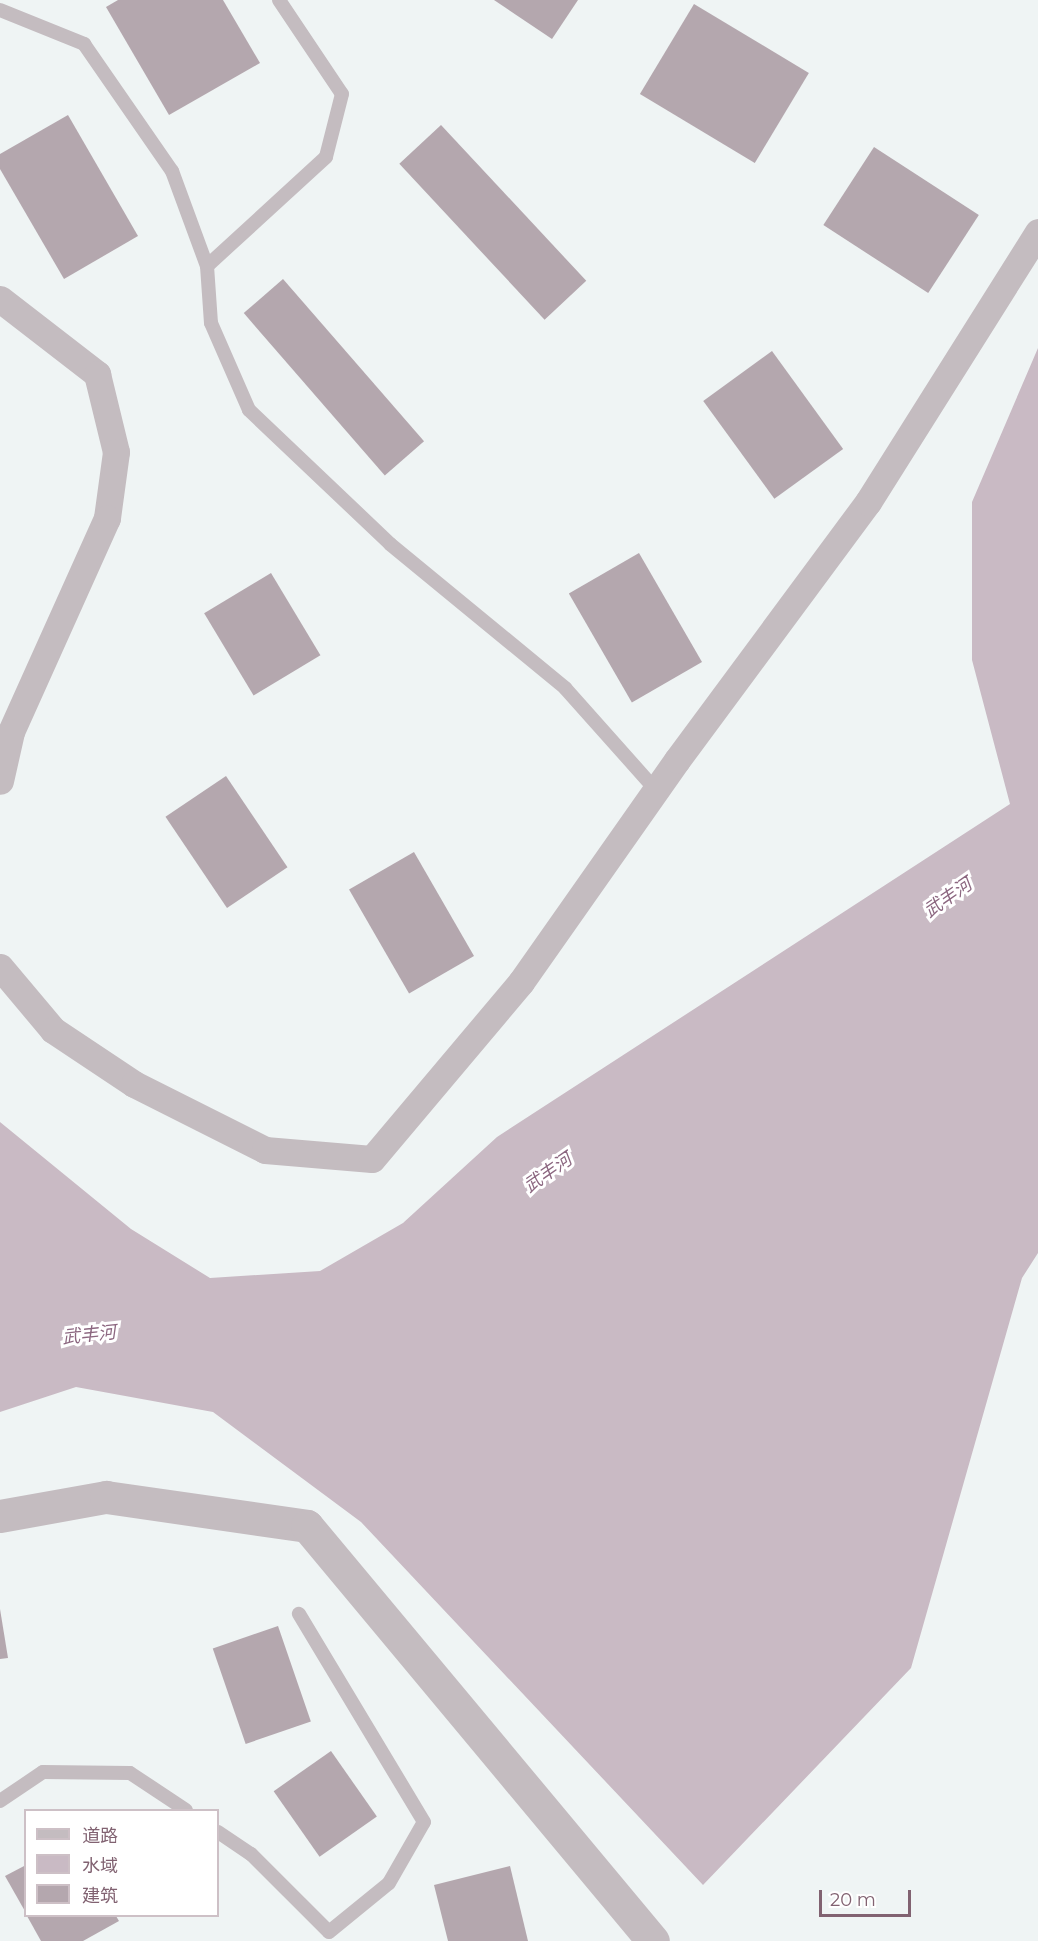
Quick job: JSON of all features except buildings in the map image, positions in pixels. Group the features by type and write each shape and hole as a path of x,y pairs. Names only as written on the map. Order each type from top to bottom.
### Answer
{"street":[{"path":"0,968 53,1030 134,1084 265,1150 372,1159 521,982 656,790 868,502 1038,232"},
{"path":"0,299 97,374 116,452 107,518 11,732 0,781"},
{"path":"0,1516 106,1497 307,1526 653,1941"}],"lane":[{"path":"207,266 326,156 342,94 279,0"},
{"path":"0,10 84,44 172,171 207,266 211,323 249,410 390,544 565,688 656,790"},
{"path":"219,1833 251,1854 329,1932 389,1883 424,1822 299,1614"},
{"path":"0,1801 43,1772 130,1773 184,1809"}],"water":[{"name":"武丰河","path":"1038,348 1038,1253 1022,1278 911,1668 703,1885 361,1522 213,1412 76,1387 0,1412 0,1122 131,1229 210,1278 320,1271 403,1223 497,1137 1010,804 972,660 972,502"}]}
